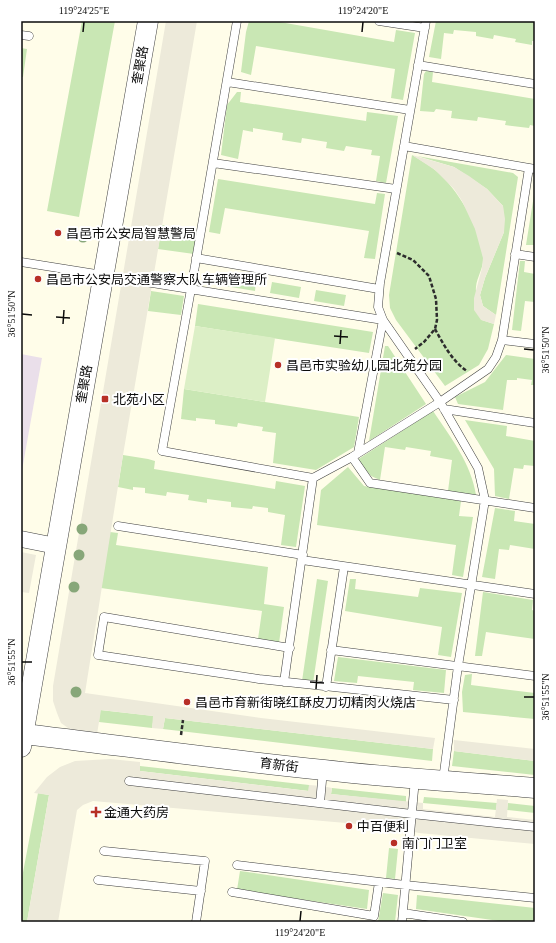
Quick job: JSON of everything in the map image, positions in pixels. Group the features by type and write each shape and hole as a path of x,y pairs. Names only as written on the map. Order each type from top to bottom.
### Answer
{"street":[{"name":"奎聚路","path":"22,741 148,21"},
{"path":"21,539 56,546"},
{"name":"育新街","path":"22,741 415,779 535,788"}],"lane":[{"path":"237,21 162,451 313,478 442,405 488,369 496,357 502,340 515,254 532,168 404,146"},
{"path":"378,21 425,24 379,289 378,307 383,320 442,405 478,468 485,500 458,666 443,780"},
{"path":"418,65 535,84"},
{"path":"227,82 410,110"},
{"path":"213,163 396,189"},
{"path":"515,254 535,257"},
{"path":"196,258 379,289"},
{"path":"21,262 383,320"},
{"path":"383,320 355,455 370,484 535,508"},
{"path":"502,340 535,344"},
{"path":"442,405 535,423"},
{"path":"284,682 313,478"},
{"path":"118,526 302,558 344,567 535,594"},
{"path":"326,686 344,567"},
{"path":"290,648 104,617 98,655 284,682 454,700"},
{"path":"331,650 535,676"},
{"path":"320,803 323,770"},
{"path":"402,922 415,779"},
{"path":"129,781 535,827"},
{"path":"104,851 206,861 196,922"},
{"path":"237,865 405,885 535,898"},
{"path":"98,880 201,891"},
{"path":"232,892 374,916 379,882"},
{"path":"403,913 463,922"}],"path":[{"path":"386,250 413,260 430,276 436,299 437,320 435,329 424,342 407,356"},
{"path":"435,329 443,345 462,368 476,377"},
{"path":"181,735 183,720"}],"shaded area":[{"path":"166,21 197,21 123,455 85,693 261,718 435,738 433,749 165,718 163,729 152,728 153,716 101,710 97,734 71,730 61,723 57,713 53,701 53,686"},
{"path":"412,155 454,167 487,189 503,206 505,219 504,232 485,278 480,295 483,306 496,315 494,324 481,320 474,310 474,298 482,268 483,258 475,229 462,201 454,189 435,170"},
{"path":"21,354 42,358 21,476"},
{"path":"21,552 36,555 29,593 21,592"},
{"path":"454,740 535,749 535,761 454,751"},
{"path":"110,759 140,762 140,771 308,791 309,785 322,786 332,788 331,794 423,803 423,809 495,817 497,799 508,800 507,817 535,820 535,844 419,833 392,827 93,801 83,805 77,810 58,922 27,922 49,795 34,793 47,777 60,767 75,761"}],"green space":[{"path":"82,21 115,21 79,217 47,211"},
{"path":"249,21 274,21 394,42 396,30 415,33 403,100 391,98 395,69 256,46 251,75 241,72 246,32"},
{"path":"436,21 535,21 535,41 532,41 532,45 515,42 516,39 494,35 493,39 476,36 476,32 454,30 453,34 444,33 441,59 429,57"},
{"path":"21,48 27,49 23,77 21,77"},
{"path":"426,71 433,72 432,82 535,99 535,126 530,125 529,128 505,125 506,121 478,117 477,121 451,118 452,111 436,109 434,112 420,111 424,74"},
{"path":"237,92 241,92 240,102 366,121 367,112 398,116 386,183 376,181 380,156 371,155 372,150 346,146 344,151 326,148 327,142 302,138 301,143 282,140 283,133 253,128 253,132 243,130 238,159 221,155 227,105"},
{"path":"412,155 430,166 444,178 460,198 473,221 483,257 476,287 476,294 482,320 494,324 488,349 479,365 445,386 396,320 390,308 389,295"},
{"path":"417,156 513,173 518,177 496,315 483,306 480,295 485,278 504,232 503,206 487,189 454,167"},
{"path":"218,179 375,204 377,193 385,194 375,259 364,258 369,231 225,208 220,234 209,232"},
{"path":"534,195 535,245 526,245"},
{"path":"162,225 197,231 194,254 158,249"},
{"path":"520,261 525,261 524,272 535,274 535,302 525,301 521,331 512,330"},
{"path":"227,275 256,280 255,291 225,286"},
{"path":"272,282 301,287 299,298 270,293"},
{"path":"316,290 346,295 344,306 314,301"},
{"path":"151,291 184,296 181,315 148,311"},
{"path":"198,304 373,332 369,353 195,326"},
{"path":"195,326 275,338 265,402 184,389"},
{"path":"385,346 388,346 426,404 369,441"},
{"path":"506,355 535,359 535,385 531,385 532,380 517,378 517,380 507,380 503,410 458,404 455,397 485,382"},
{"path":"184,389 359,417 354,447 316,470 273,463 276,433 262,431 263,427 238,423 237,427 215,424 215,420 196,418 196,421 181,419"},
{"path":"433,411 465,461 470,472 476,495 448,491 452,460 430,456 431,451 406,447 405,450 385,447 380,480 371,476 357,460"},
{"path":"465,420 507,426 506,436 535,441 535,466 524,465 523,469 514,468 509,499 495,496 494,469"},
{"path":"123,455 155,461 154,469 275,489 276,481 305,486 296,547 281,545 285,515 268,512 268,508 253,506 252,509 231,507 231,502 207,499 207,503 188,500 189,495 167,492 166,496 145,493 145,488 133,487 133,490 118,487"},
{"path":"348,467 364,486 461,501 459,516 473,517 463,577 452,575 456,545 317,525 321,490"},
{"path":"495,508 515,511 514,521 535,524 535,549 510,545 509,550 499,549 495,579 482,577"},
{"path":"110,532 118,533 116,545 268,567 264,604 284,607 279,643 258,639 262,611 101,588"},
{"path":"317,579 328,581 313,683 302,681"},
{"path":"350,579 356,579 355,589 418,597 420,588 462,593 451,657 438,655 442,627 345,611"},
{"path":"483,592 533,600 532,610 535,611 535,639 486,632 482,656 475,656"},
{"path":"338,657 446,670 444,693 413,690 414,682 358,676 357,683 334,681"},
{"path":"472,674 471,685 535,693 535,719 463,712 462,692 465,675"},
{"path":"100,710 154,716 152,728 99,722"},
{"path":"165,718 433,749 432,761 163,729"},
{"path":"454,751 535,761 535,775 452,766"},
{"path":"140,766 309,785 309,791 140,771"},
{"path":"332,788 406,796 406,802 331,794"},
{"path":"38,793 49,795 27,922 21,922 21,883"},
{"path":"424,797 497,803 496,810 423,803"},
{"path":"508,803 535,806 535,813 507,810"},
{"path":"389,848 398,849 395,879 386,878"},
{"path":"240,871 369,890 367,909 237,890"},
{"path":"383,893 398,895 395,922 378,922"},
{"path":"417,895 535,908 535,922 506,922 416,909"}],"place":[{"name":"昌邑市公安局智慧警局","path":"58,233"},
{"name":"昌邑市公安局交通警察大队车辆管理所","path":"38,279"},
{"name":"昌邑市实验幼儿园北苑分园","path":"278,365"},
{"name":"北苑小区","path":"105,399"},
{"name":"昌邑市育新街晓红酥皮刀切精肉火烧店","path":"187,702"},
{"name":"金通大药房","path":"96,812"},
{"name":"中百便利","path":"349,826"},
{"name":"南门门卫室","path":"394,843"}]}
